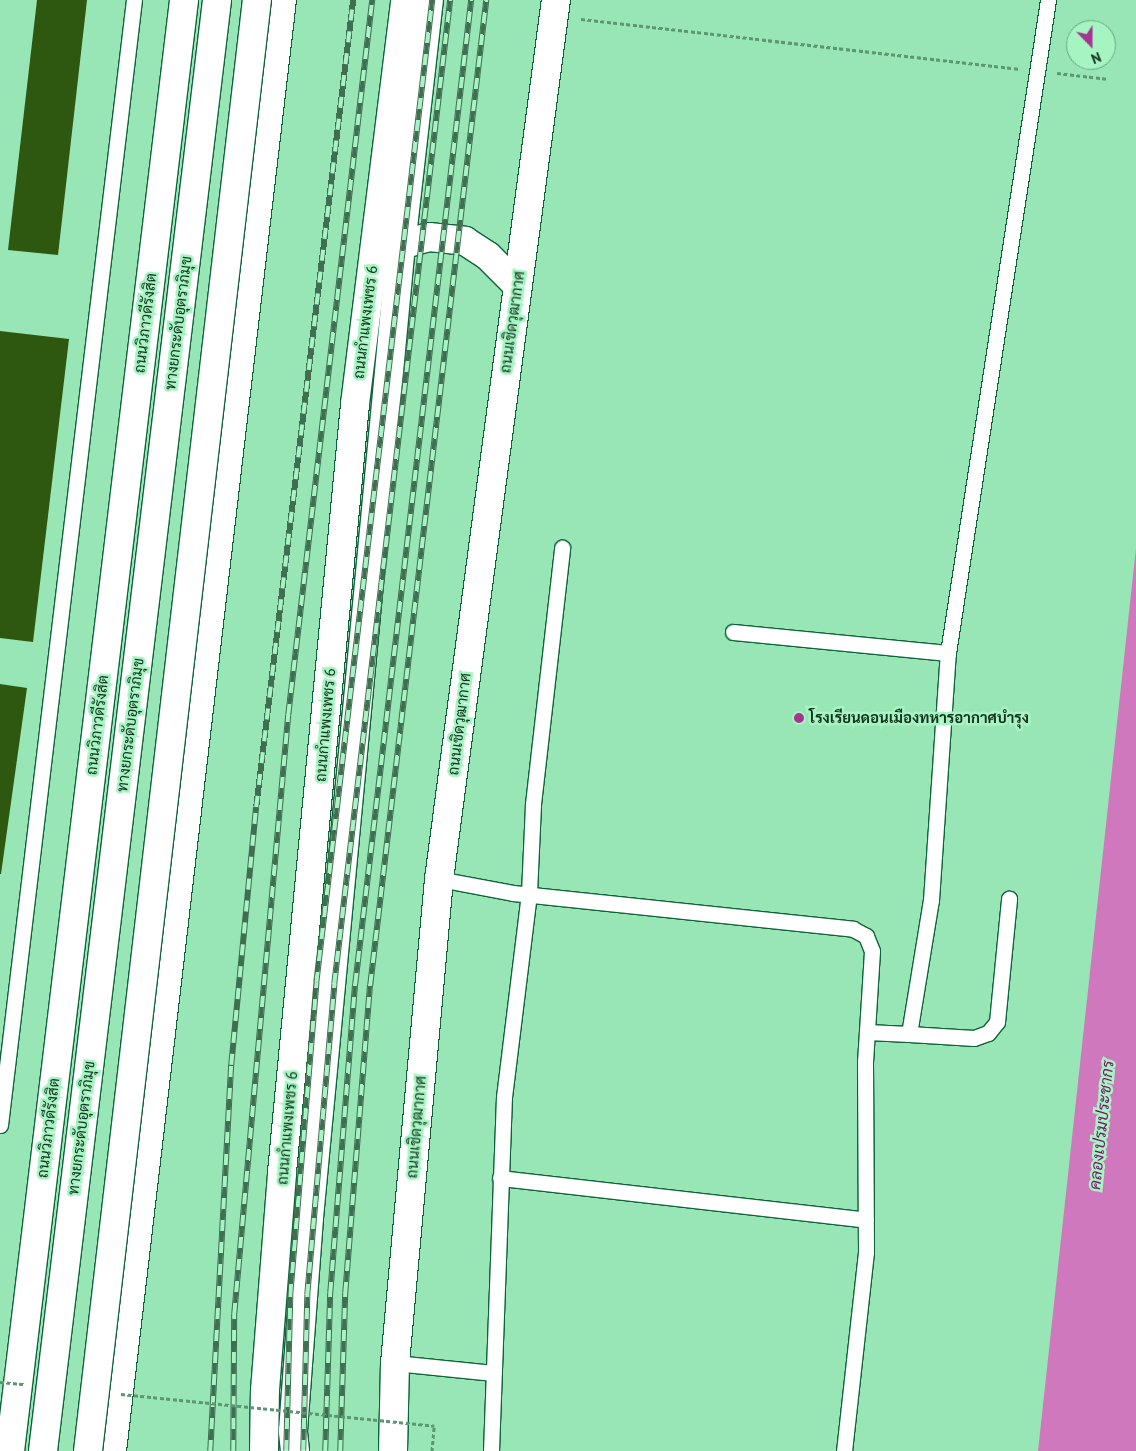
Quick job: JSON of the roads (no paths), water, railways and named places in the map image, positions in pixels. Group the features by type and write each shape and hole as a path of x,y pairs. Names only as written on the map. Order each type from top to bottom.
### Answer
{"main road":[{"name":"ถนนวิภาวดีรังสิต","path":"10,1451 184,0"},
{"name":"ทางยกระดับอุตราภิมุข","path":"43,1451 217,0"},
{"path":"88,1451 258,0"},
{"path":"112,1451 282,0"},
{"name":"ถนนกำแพงเพชร 6","path":"264,1451 265,1390 281,1182 354,414 404,0"},
{"name":"ถนนกำแพงเพชร 6","path":"295,1451 293,1431 309,1218 401,245 429,0"},
{"name":"ถนนเชิดวุฒากาศ","path":"393,1451 404,1365 449,882 517,285 556,0"},
{"path":"401,245 429,238 465,241 488,256 517,285"}],"lane":[{"path":"0,1125 134,0"},
{"path":"909,1034 931,900 948,654 1048,0"},
{"path":"491,1451 504,1097 529,894 533,804 562,548"},
{"path":"733,632 948,654"},
{"path":"449,882 529,894 853,929 866,936 872,951 867,1032 866,1220 863,1296 844,1451"},
{"path":"867,1032 974,1038 988,1033 997,1022 1009,899"},
{"path":"500,1178 866,1220"},
{"path":"404,1365 493,1373"}],"water":[{"name":"คลองเปรมประชากร","path":"1136,548 1136,1451 1038,1451"}],"railway":[{"path":"210,1451 231,1065 256,807 353,0"},
{"path":"233,1451 234,1314 288,715 372,0"},
{"path":"286,1451 290,1295 316,983 432,0"},
{"path":"303,1451 307,1295 334,984 450,0"},
{"path":"325,1451 330,1293 355,984 471,0"},
{"path":"340,1451 345,1293 370,985 486,0"}],"place":[{"name":"โรงเรียนดอนเมืองทหารอากาศบำรุง","path":"799,718"}]}
